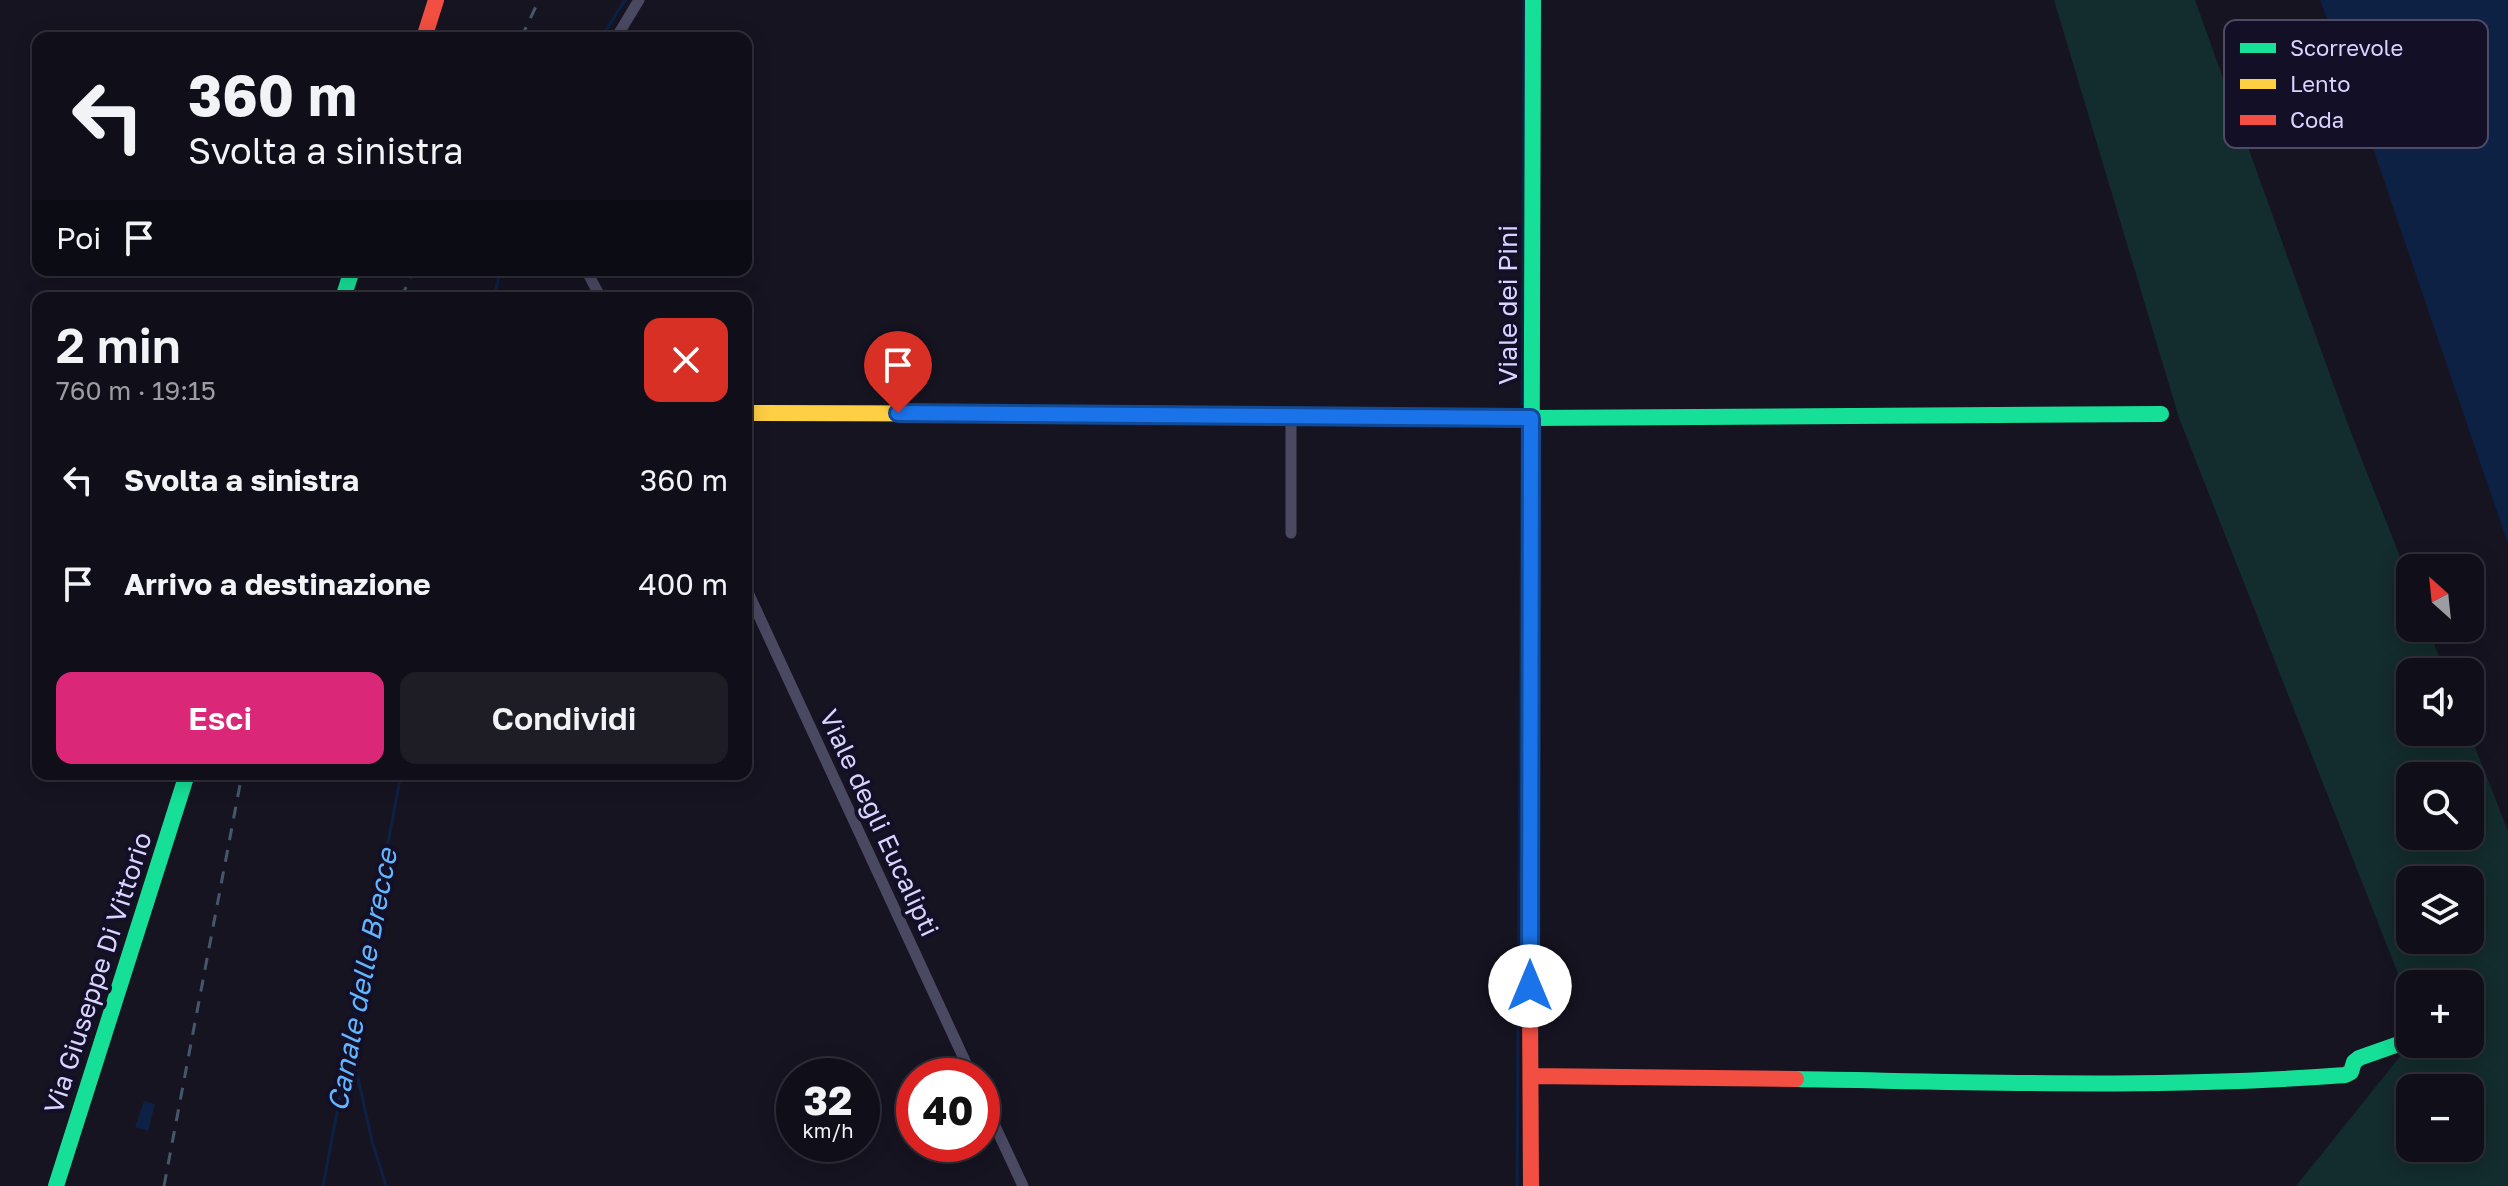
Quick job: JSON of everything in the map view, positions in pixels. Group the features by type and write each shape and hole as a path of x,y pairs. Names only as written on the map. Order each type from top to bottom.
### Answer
{"street":[{"path":"426,32 436,0"},
{"path":"620,32 639,0"},
{"name":"Viale dei Pini","path":"1531,1186 1533,0"},
{"path":"752,413 1291,414 1531,418 2161,414"},
{"path":"1291,414 1291,533"},
{"name":"Viale degli Eucalipti","path":"752,601 964,1058"},
{"name":"Via Giuseppe Di Vittorio","path":"56,1186 185,780"},
{"path":"1531,1076 2076,1083 2255,1082 2345,1075 2351,1072 2359,1058 2396,1045"},
{"path":"1000,1137 1023,1186"}],"green space":[{"path":"2054,0 2195,0 2224,81 2224,148 2248,148 2347,422 2399,554 2396,554 2396,642 2433,642 2440,658 2396,658 2396,746 2475,746 2481,762 2396,762 2396,850 2484,850 2484,770 2508,831 2508,1186 2296,1186 2399,1058 2484,1058 2484,970 2397,970 2179,418"}],"water":[{"path":"2320,0 2508,0 2508,544 2373,148 2488,148 2488,20 2328,20"},
{"path":"144,1101 155,1104 148,1131 135,1127"}],"waterway":[{"name":"Canale delle Brecce","path":"605,32 625,0"},
{"path":"1522,404 1524,0"},
{"name":"Canale delle Brecce","path":"495,292 499,276"},
{"path":"1517,1186 1522,430"},
{"name":"Canale delle Brecce","path":"323,1186 400,780"},
{"path":"350,1042 372,1141 386,1186"}],"railway":[{"path":"524,32 539,0"},
{"path":"404,292 411,276"},
{"path":"164,1186 241,780"}],"traffic: fast":[{"path":"1530,1000 1533,0"},
{"path":"345,292 350,276"},
{"path":"1181,414 1531,418 2161,414"},
{"path":"56,1186 185,780"},
{"path":"1796,1079 2002,1083 2276,1079 2345,1075 2351,1072 2359,1058 2396,1045"}],"traffic: slow":[{"path":"752,413 1181,414"}],"traffic: jam":[{"path":"426,32 436,0"},
{"path":"1530,1000 1531,1186"},
{"path":"1531,1076 1796,1079"}],"route":[{"path":"898,413 1531,418 1530,986"}]}
